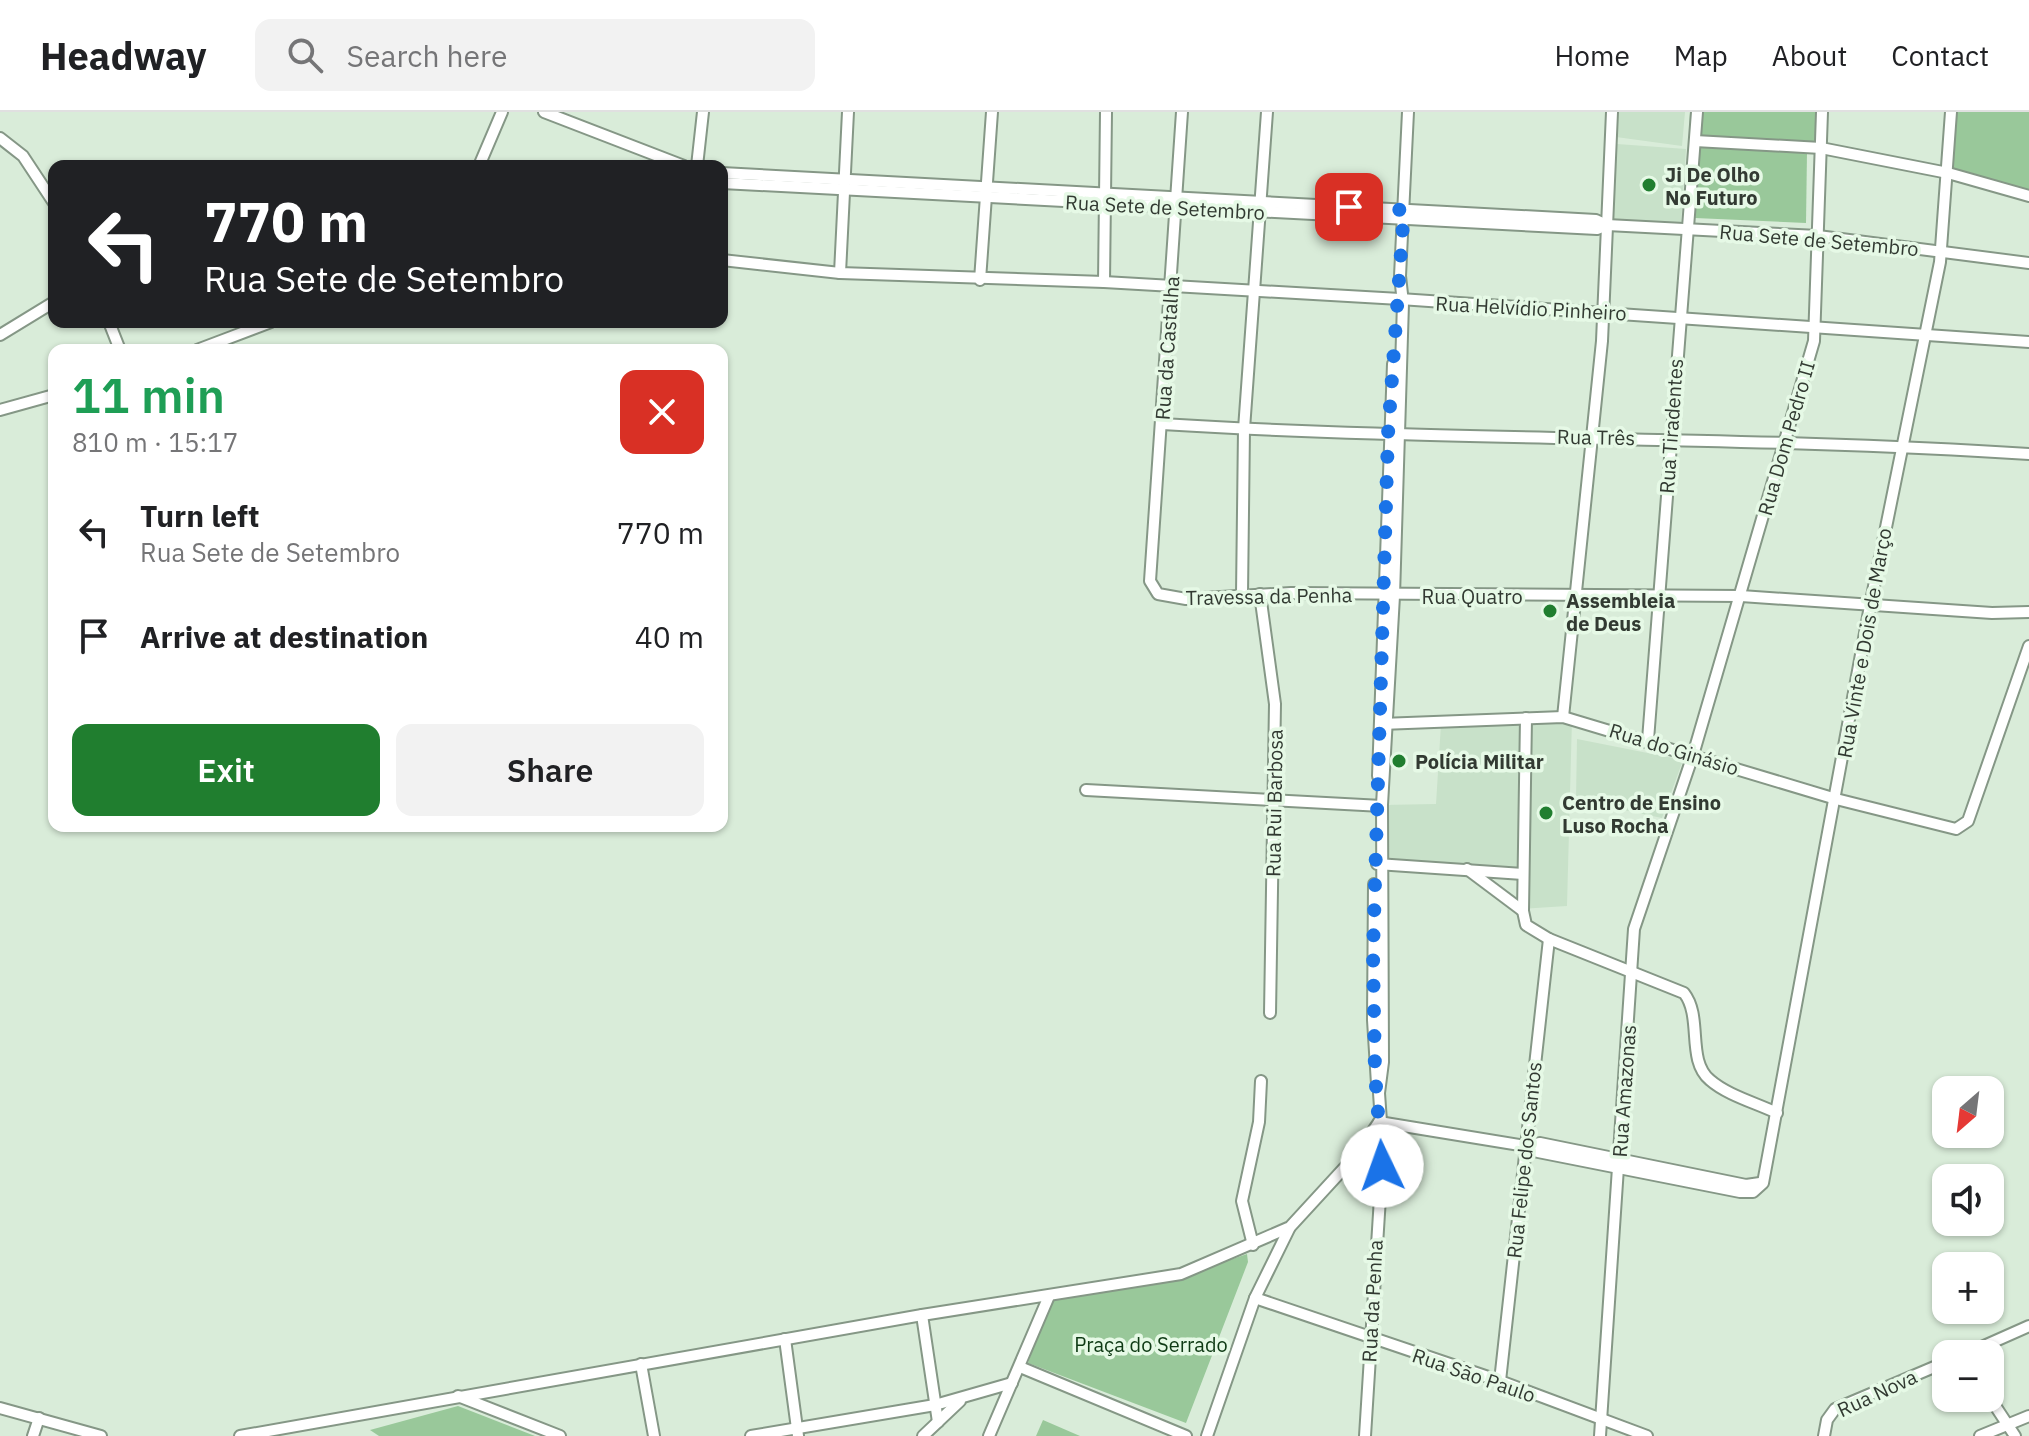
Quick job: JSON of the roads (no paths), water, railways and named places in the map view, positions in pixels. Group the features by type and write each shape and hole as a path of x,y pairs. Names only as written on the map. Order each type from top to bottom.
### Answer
{"street":[{"path":"482,160 502,112"},
{"path":"544,112 668,160"},
{"path":"698,160 703,112"},
{"path":"840,273 848,112"},
{"path":"980,280 992,112"},
{"path":"1104,282 1106,112"},
{"name":"Rua da Castalha","path":"1150,584 1182,112"},
{"path":"1242,594 1244,429 1267,112"},
{"name":"Rua da Penha","path":"1365,1436 1382,1166 1373,1020 1392,434 1403,303 1400,299 1408,112"},
{"path":"1563,717 1594,436 1604,312 1612,112"},
{"name":"Rua Tiradentes","path":"1648,740 1697,112"},
{"name":"Rua Dom Pedro II","path":"1693,755 1786,441 1816,326 1822,112"},
{"name":"Rua Vinte e Dois de Março","path":"1619,1163 1736,1184 1761,1183 1777,1113 1901,446 1942,251 1951,112"},
{"path":"0,138 23,156 48,194"},
{"path":"1695,141 1821,148 1948,173 2029,196"},
{"name":"Rua Sete de Setembro","path":"728,174 1106,200 1596,220 1607,225 1818,236 2029,263"},
{"name":"Rua Sete de Setembro","path":"728,183 846,184"},
{"name":"Rua Helvídio Pinheiro","path":"728,261 840,273 1104,282 1253,293 1400,299 2029,342"},
{"path":"0,335 48,306"},
{"path":"213,344 255,328"},
{"path":"0,410 48,397"},
{"name":"Rua Três","path":"1162,424 1392,434 1786,441 2029,454"},
{"name":"Travessa da Penha","path":"1150,584 1158,594 1174,598 1242,594 1389,596"},
{"name":"Rua Rui Barbosa","path":"1260,594 1274,681 1276,801 1270,1013"},
{"name":"Rua Quatro","path":"1389,596 1741,596 1870,606 2029,612"},
{"path":"2024,678 2029,646"},
{"name":"Rua do Ginásio","path":"1384,724 1563,717 1648,740 1836,799 1952,829 1961,828 1968,821 2024,678"},
{"path":"1526,718 1523,911 1531,930 1673,986 1693,1004 1699,1061 1711,1082 1777,1113"},
{"name":"Rua Amazonas","path":"1600,1436 1634,929 1693,755"},
{"path":"1086,790 1379,806"},
{"path":"1378,864 1523,874"},
{"path":"1466,868 1523,911"},
{"name":"Rua Felipe dos Santos","path":"1500,1381 1549,939"},
{"path":"1253,1245 1242,1201 1259,1122 1261,1081"},
{"path":"1207,1436 1255,1298 1290,1227 1357,1155 1379,1122 1526,1146 1540,1143 1619,1163"},
{"path":"1357,1155 1370,1158 1382,1166"},
{"path":"240,1436 456,1395 1181,1274 1290,1227"},
{"path":"989,1436 1049,1296"},
{"name":"Rua São Paulo","path":"1255,1298 1370,1340 1500,1381 1647,1436"},
{"path":"922,1315 938,1422"},
{"path":"1998,1340 2029,1326"},
{"path":"785,1339 797,1432"},
{"path":"641,1364 654,1436"},
{"path":"1020,1367 1186,1436"},
{"name":"Rua Nova","path":"1824,1436 1827,1420 1835,1409 1932,1368"},
{"path":"751,1436 797,1432 961,1400 1012,1383"},
{"path":"456,1395 560,1436"},
{"path":"923,1436 961,1400"},
{"path":"0,1408 101,1436"},
{"path":"1999,1412 2015,1436"},
{"path":"1980,1436 2029,1416"},
{"path":"33,1436 39,1418"}],"place":[{"name":"Ji De Olho No Futuro","path":"1649,185"},
{"name":"Assembleia de Deus","path":"1550,611"},
{"name":"Polícia Militar","path":"1399,761"},
{"name":"Centro de Ensino Luso Rocha","path":"1546,813"}],"park label":[{"name":"Praça do Serrado","path":"1151,1344"}]}
